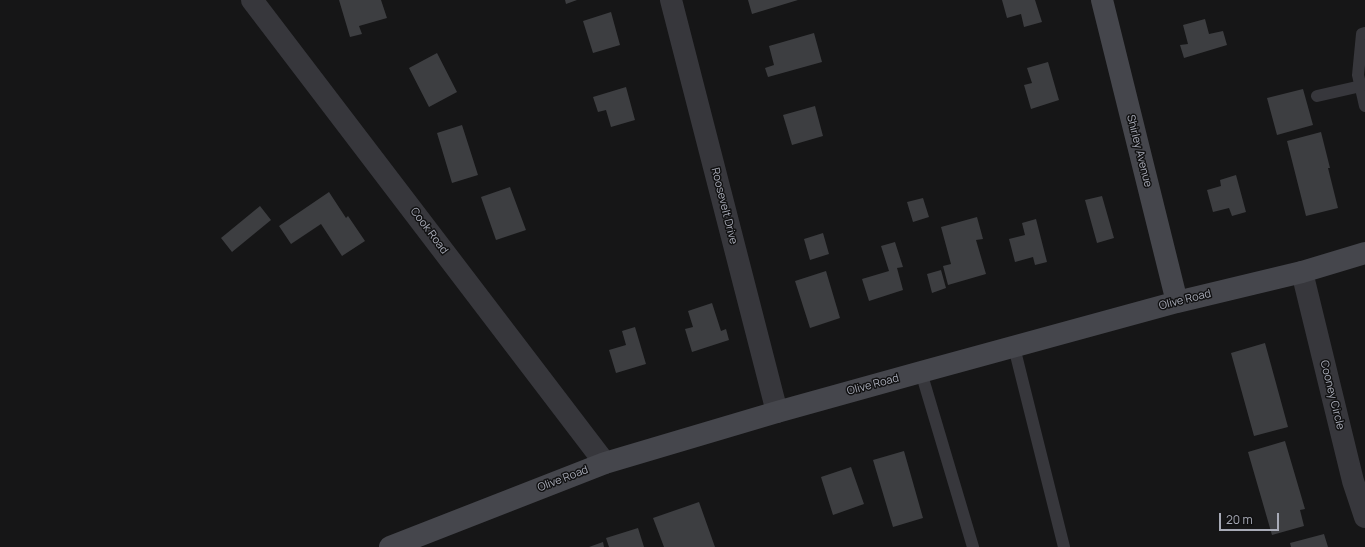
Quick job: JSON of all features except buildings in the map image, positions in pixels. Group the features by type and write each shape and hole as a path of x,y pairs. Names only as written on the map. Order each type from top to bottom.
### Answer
{"street":[{"name":"Cook Road","path":"252,0 605,463"},
{"name":"Roosevelt Drive","path":"671,0 777,412"},
{"name":"Shirley Avenue","path":"1102,0 1177,302"},
{"name":"Olive Road","path":"390,547 605,463 777,412 921,372 1177,302 1302,272 1365,253"},
{"name":"Cooney Circle","path":"1302,272 1353,481 1365,517"}],"lane":[{"path":"1365,33 1362,34 1358,75 1365,106"},
{"path":"1317,96 1361,86"},
{"path":"1014,347 1064,547"},
{"path":"921,372 973,547"}]}
